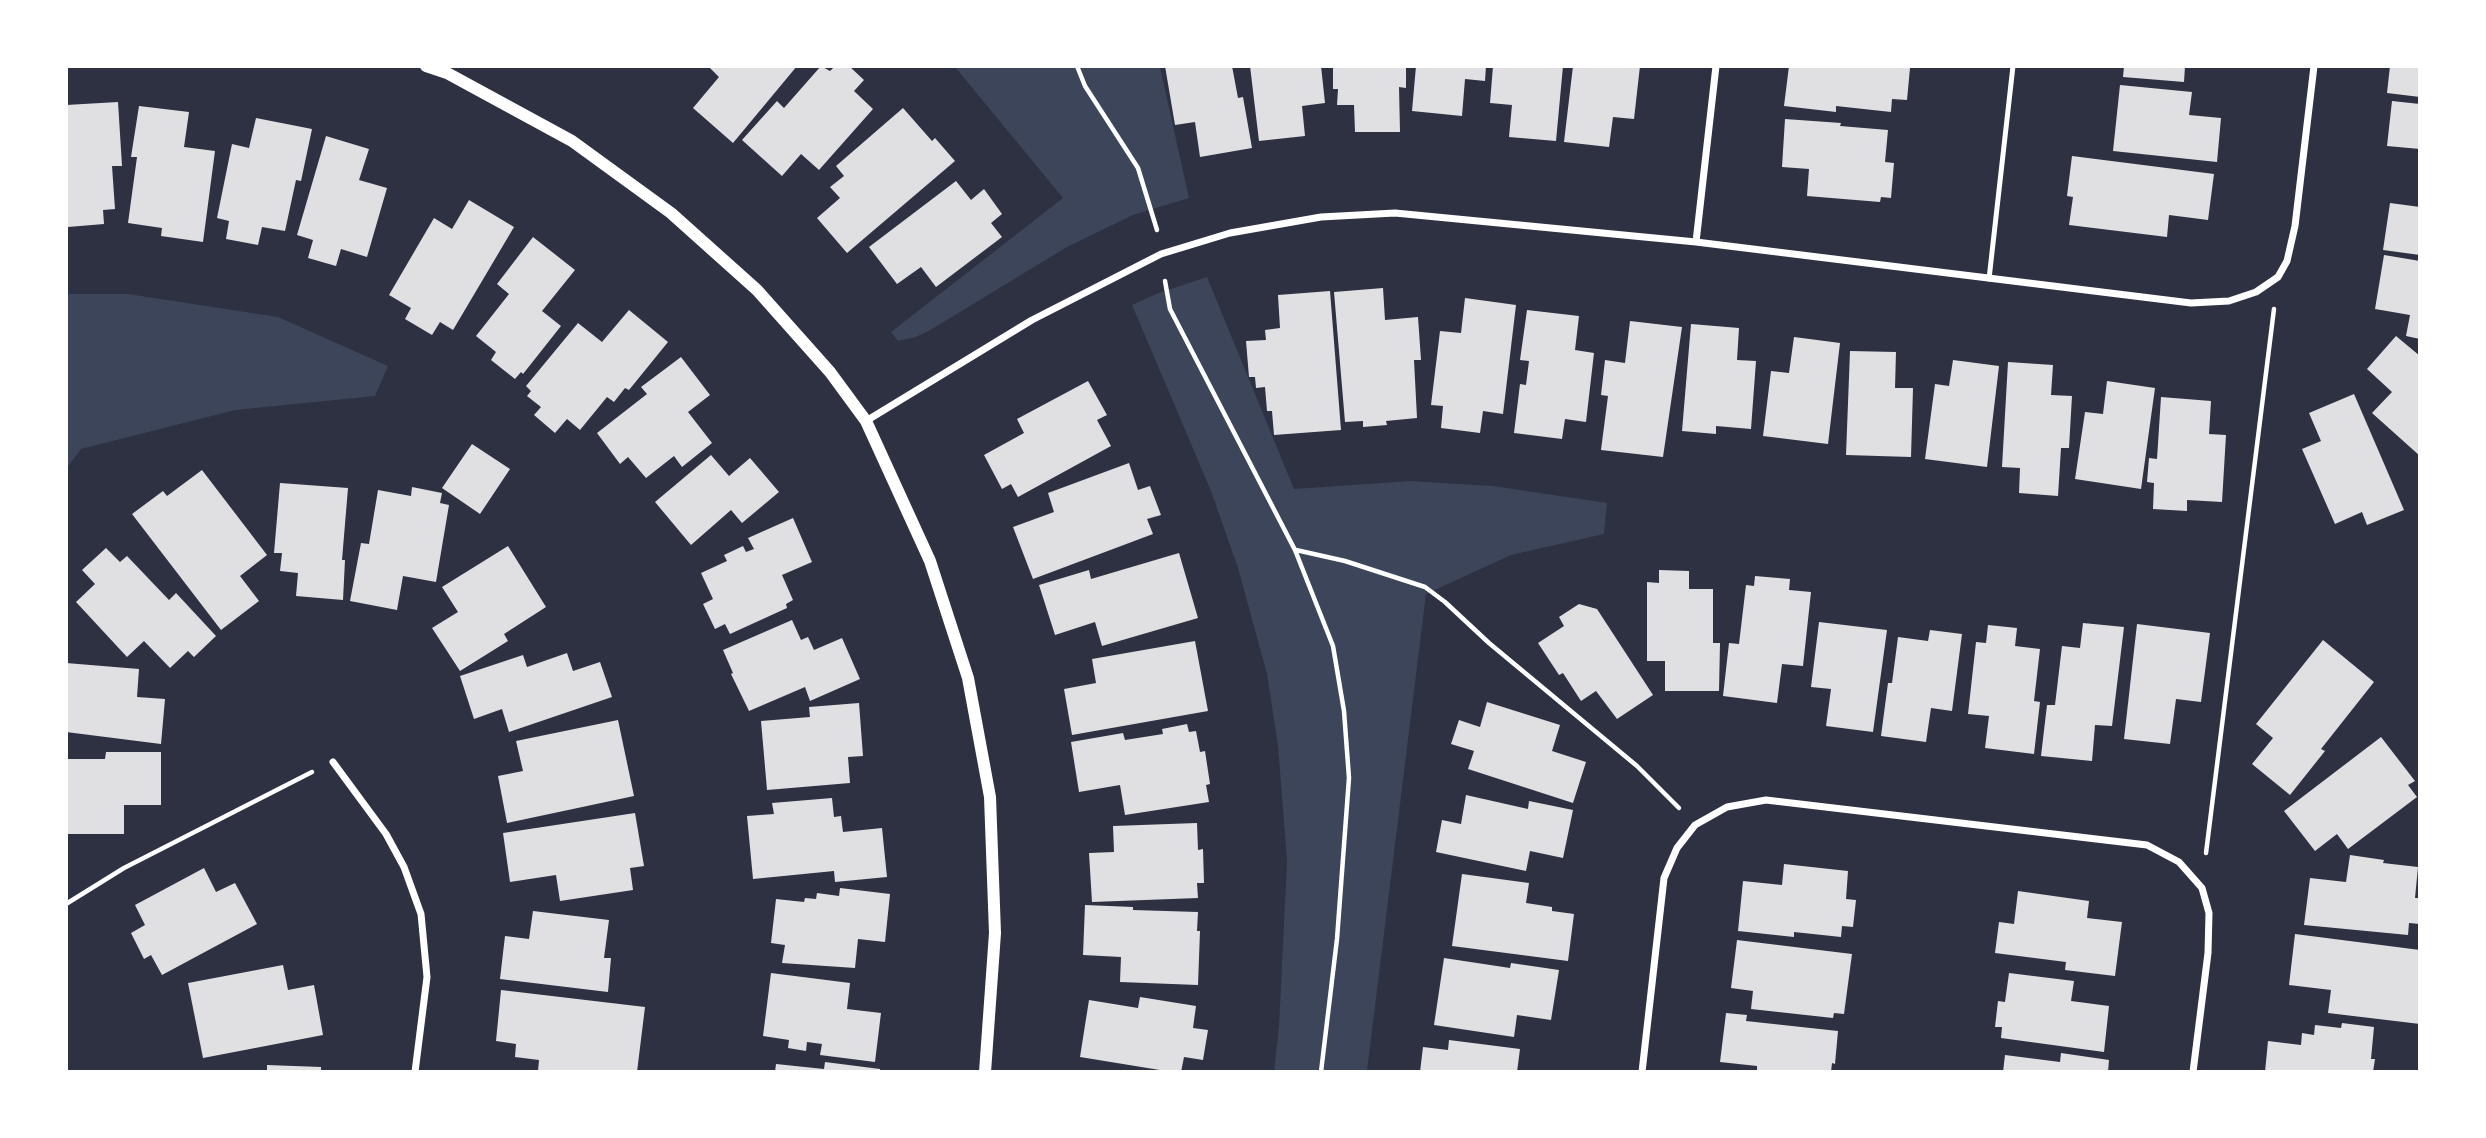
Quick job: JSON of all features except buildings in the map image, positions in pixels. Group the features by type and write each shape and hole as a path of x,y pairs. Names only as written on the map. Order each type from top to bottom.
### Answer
{"street":[{"path":"426,66 447,73 572,141 671,213 757,290 830,372 866,421 930,561 968,678 990,797 995,933 985,1072"},
{"path":"1696,242 1716,66"},
{"path":"866,421 1032,320 1161,254 1243,230 1321,218 1395,214 1696,242 2191,303 2229,301 2256,292 2278,277 2287,261 2295,226 2314,66"},
{"path":"333,762 386,834 404,867 421,915 427,977 415,1072"},
{"path":"1642,1072 1664,878 1677,848 1695,825 1727,807 1766,800 2147,845 2179,862 2202,888 2209,913 2208,953 2193,1072"}],"lane":[{"path":"1989,279 2013,66"}],"path":[{"path":"1076,66 1085,86 1138,168 1157,224 1170,309 1295,550 1333,646 1344,711 1349,778 1337,939 1321,1072"},
{"path":"2202,888 2278,277"},
{"path":"1295,550 1345,561 1425,587 1637,766 1695,825"},
{"path":"66,904 124,868 333,762"}],"shaded area":[{"path":"955,67 1160,67 1189,198 1133,215 1067,247 932,329 916,337 898,341 891,332 1063,198"},
{"path":"1207,277 1294,489 1410,481 1493,486 1607,503 1604,534 1511,555 1426,594 1367,1071 1274,1071 1279,1027 1287,861 1278,746 1267,674 1238,568 1211,491 1132,305"},
{"path":"67,294 128,294 278,317 388,366 375,396 235,410 81,449 67,468"}]}
